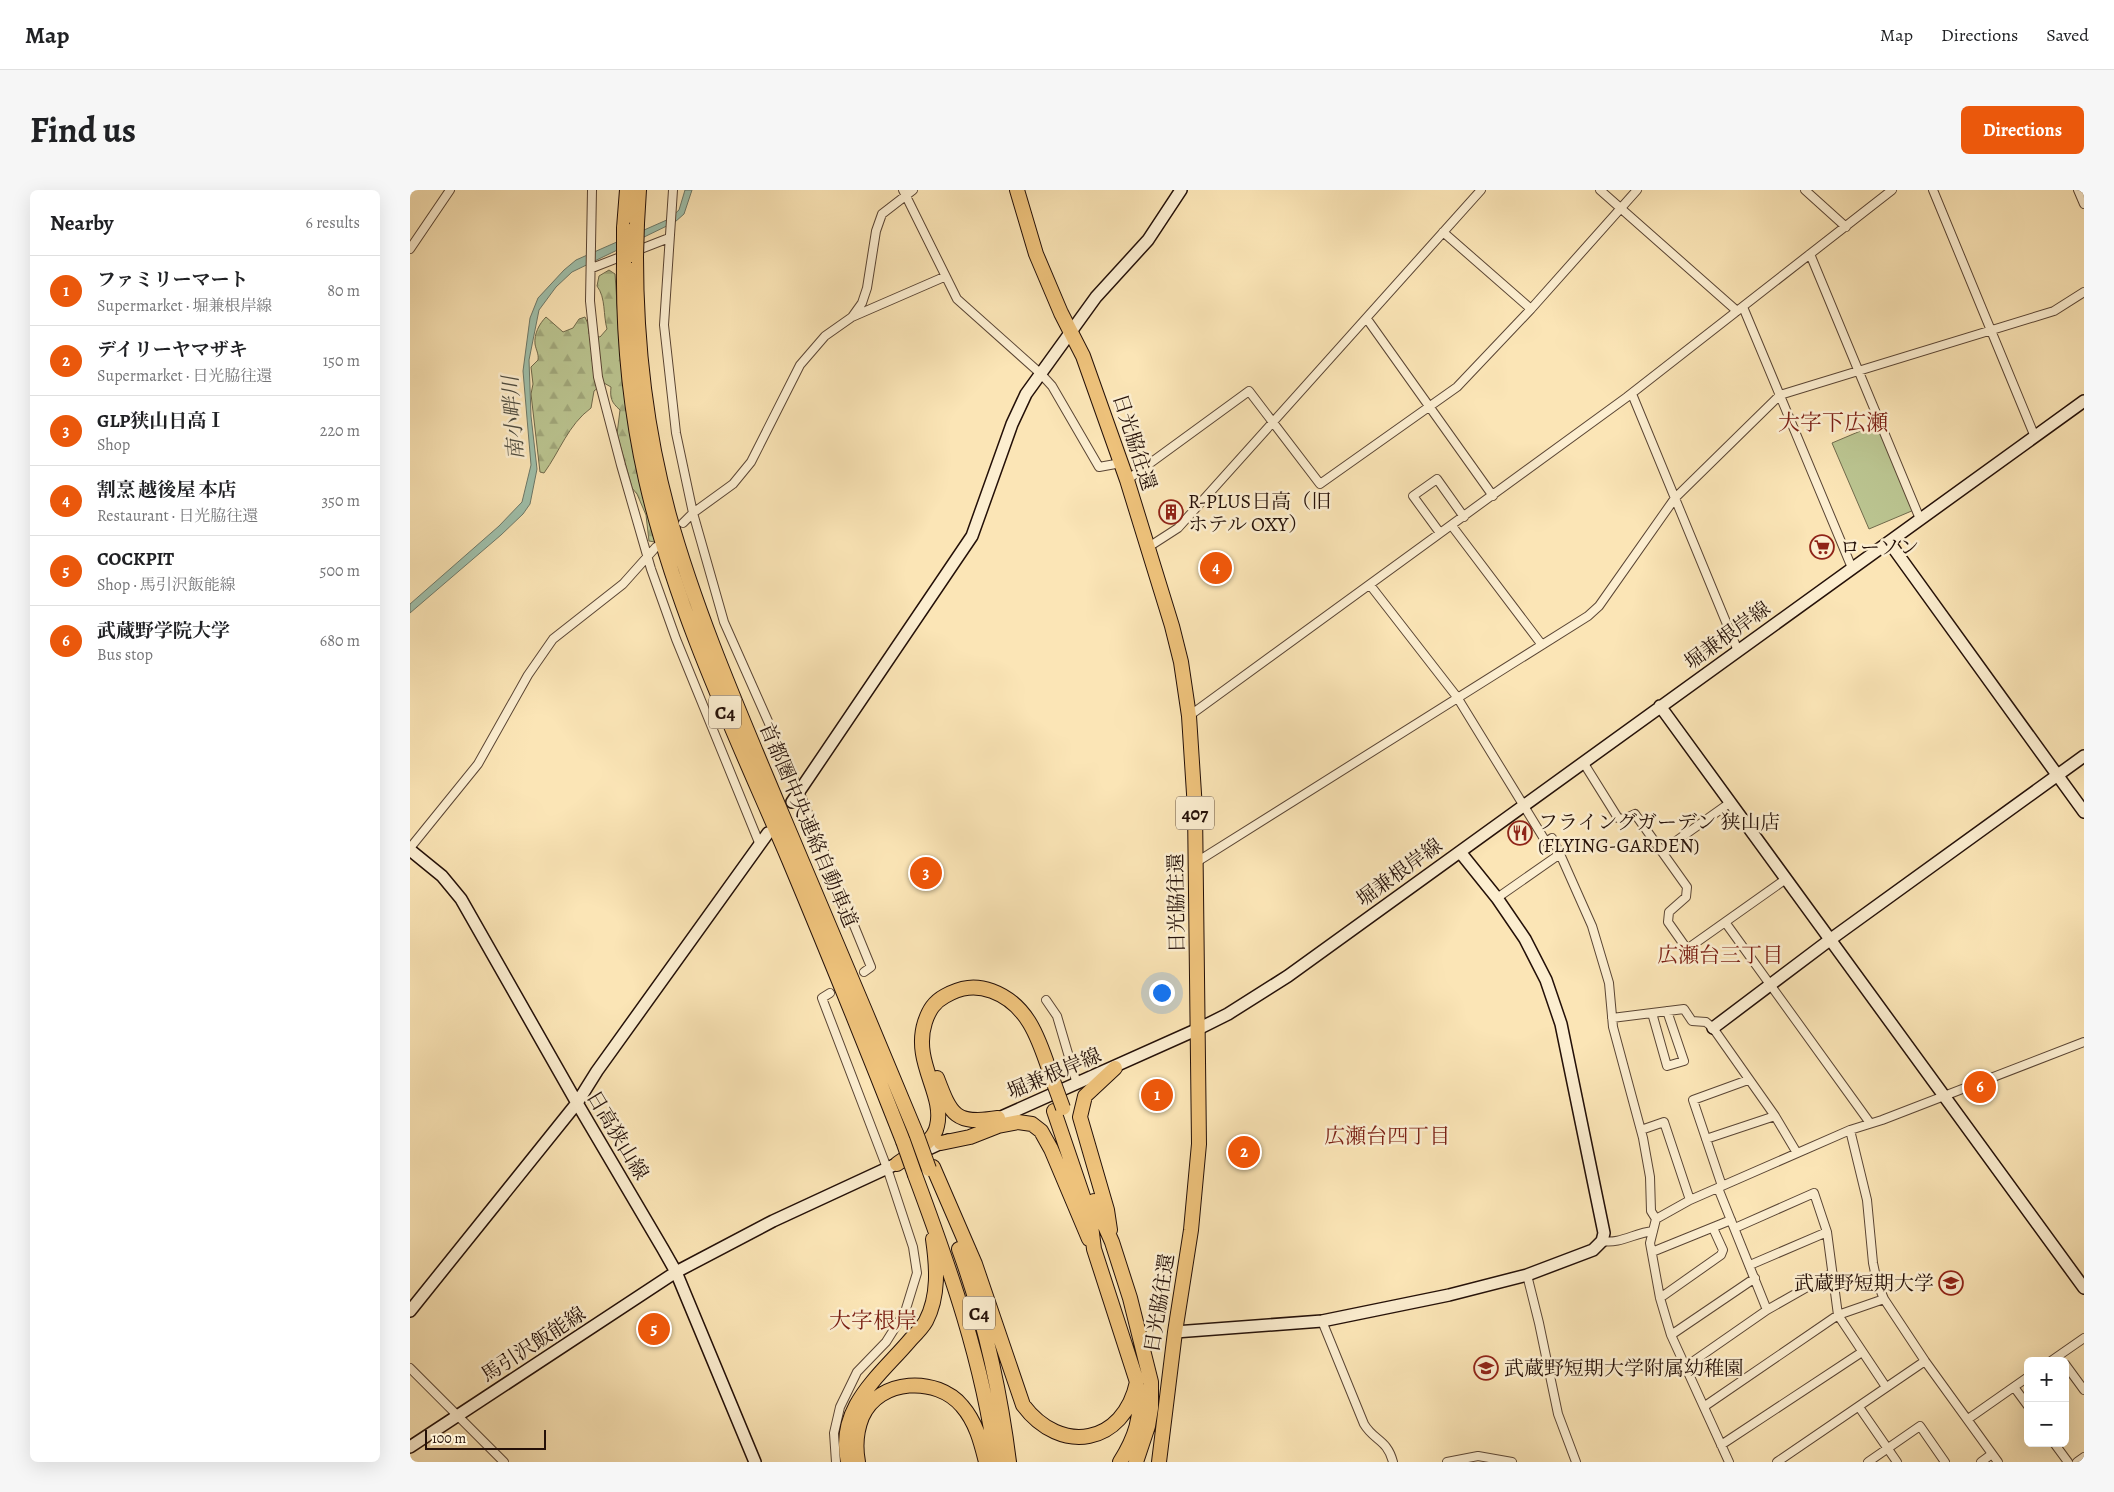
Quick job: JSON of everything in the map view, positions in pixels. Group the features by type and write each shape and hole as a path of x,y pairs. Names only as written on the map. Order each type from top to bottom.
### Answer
{"highway":[{"name":"首都圏中央連絡自動車道","path":"627,190 631,226 626,340 633,405 646,481 670,562 701,652 857,1024 930,1214 969,1329 986,1404 996,1462"},
{"name":"首都圏中央連絡自動車道","path":"631,226 639,190"},
{"name":"日光脇往還","path":"1017,190 1036,254 1070,333 1083,356 1127,480 1172,626 1181,662 1189,716 1195,809 1200,1112 1198,1171 1159,1462"},
{"name":"首都圏中央連絡自動車道","path":"630,260 649,421 660,476 679,549 714,648 750,737 931,1168"},
{"path":"892,1166 930,1138 937,1128 938,1109 923,1060 923,1029 928,1012 944,996 967,987 982,988 1000,994 1024,1014 1037,1034 1048,1080 1058,1109 1098,1215 1112,1242"},
{"path":"998,1118 980,1121 967,1120 955,1115 949,1107 937,1078 932,1055 931,1039 933,1024 940,1011 956,999 971,995 984,995 1007,1006 1030,1041 1048,1080"},
{"path":"1115,1068 1096,1084 1086,1096 1080,1117 1107,1210 1112,1242 1130,1298 1151,1382 1151,1408 1148,1426 1136,1462"},
{"path":"1058,1109 1090,1217 1094,1249"},
{"path":"942,1143 970,1137 998,1126 1018,1122 1032,1124 1040,1131 1051,1149 1094,1249 1137,1382 1141,1404 1139,1417 1135,1434 1120,1462"},
{"path":"931,1168 989,1302 1018,1394 1031,1416 1044,1427 1067,1437 1085,1436 1105,1431 1117,1422 1128,1409 1134,1397 1137,1382"},
{"name":"C4","path":"931,1168 975,1297 993,1369 1009,1462"},
{"path":"848,1462 846,1454 848,1426 855,1405 873,1379 900,1353 926,1322 935,1294 937,1269 930,1214"},
{"path":"858,1462 855,1446 857,1434 863,1416 870,1405 881,1396 908,1385 926,1385 953,1396 973,1420 981,1440 986,1462"},
{"path":"1130,1462 1142,1444"}],"street":[{"path":"410,249 450,190"},
{"path":"592,190 590,301 598,377 621,466 648,556 676,638 760,845"},
{"path":"673,190 664,325 676,433 693,513 724,622 799,792 871,967 864,972"},
{"path":"792,802 972,536 1012,424 1026,394 1096,297 1148,240 1181,190"},
{"path":"1147,548 1178,528 1481,190"},
{"path":"1600,190 1740,309 1780,396 1852,568"},
{"path":"1127,480 1249,391 1320,484 1456,387 1531,309 1637,190"},
{"path":"1805,190 1846,227"},
{"path":"1189,716 1632,394 1892,190"},
{"path":"1933,190 2035,437"},
{"path":"2078,190 2084,204"},
{"path":"852,317 862,303 867,288 876,231 882,214 907,192 944,277 956,298 1052,386 1099,467 1121,463"},
{"path":"1443,232 1531,309"},
{"path":"592,268 669,238"},
{"path":"1810,254 1920,519"},
{"path":"683,523 693,513 733,484 752,462 800,365 825,336 852,317 944,277"},
{"path":"1195,862 1588,616 1599,606 1675,498 1780,396 2054,312 2084,292"},
{"path":"1367,319 1493,496"},
{"path":"1632,394 1738,651"},
{"name":"堀兼根岸線","path":"676,1272 773,1221 942,1143 1115,1068 1228,1014 1288,976 2084,401"},
{"path":"1440,534 1413,496 1438,479 1464,517"},
{"path":"1452,526 1542,645"},
{"path":"1889,542 2084,812"},
{"path":"410,849 478,764 528,675 553,639 624,584 656,547"},
{"path":"1370,585 1457,697 1546,842 1552,838 1560,854 1592,926 1609,982 1613,1027 1641,1130 1650,1177 1651,1211 1656,1219"},
{"path":"1660,706 2084,1288"},
{"path":"1713,1028 2084,756"},
{"path":"1584,762 1618,818 1624,820 1635,814 1687,888 1686,897 1669,912 1668,922 1687,949 1786,879"},
{"path":"1662,851 1731,802"},
{"path":"410,1311 577,1103 597,1071 768,833"},
{"name":"日高狭山線","path":"410,849 442,876 461,899 676,1272 755,1462"},
{"path":"1175,1332 1322,1321 1449,1295 1527,1275 1593,1250 1602,1241 1604,1233 1561,1024 1536,959 1525,938 1497,898 1460,852"},
{"path":"1497,898 1560,854"},
{"path":"1725,922 1870,1123"},
{"path":"830,993 822,998 892,1166 913,1247 917,1273 905,1312 886,1342 857,1372 840,1407 834,1433 836,1462"},
{"path":"1046,1000 1056,1016 1061,1029 1077,1084"},
{"path":"1612,1018 1684,1009 1692,1020 1706,1022 1713,1028 1775,1116 1797,1153"},
{"path":"1652,1013 1667,1066 1684,1061 1667,1011"},
{"path":"1729,1462 1671,1335 1660,1298 1650,1243 1656,1219 1690,1200 1850,1130 2084,1042"},
{"path":"1748,1080 1693,1100 1731,1220 1767,1310"},
{"path":"1706,1139 1775,1116"},
{"path":"1641,1130 1664,1122 1690,1200"},
{"path":"1850,1130 1867,1200 1873,1263 1877,1282 1884,1299 1925,1361 1998,1462"},
{"path":"1735,1228 1814,1193 1827,1232 1838,1314 1886,1387"},
{"path":"1652,1252 1731,1220"},
{"path":"1660,1298 1721,1255 1723,1250 1713,1228"},
{"path":"1602,1241 1614,1243 1652,1231"},
{"path":"1750,1265 1827,1232"},
{"name":"馬引沢飯能線","path":"410,1447 676,1272"},
{"path":"1685,1367 1767,1310 1832,1273"},
{"path":"1527,1275 1540,1323 1558,1414 1576,1462"},
{"path":"1671,1335 1755,1278"},
{"path":"1705,1406 1838,1314 1884,1299"},
{"path":"1322,1321 1367,1430 1387,1446 1394,1462"},
{"path":"2062,1357 2084,1338"},
{"path":"1721,1445 1862,1352"},
{"path":"1778,1462 1925,1361"},
{"path":"410,1368 504,1462"},
{"path":"2069,1369 2084,1390"},
{"path":"1968,1419 2024,1380"},
{"path":"2014,1387 2025,1402"},
{"path":"1859,1407 1897,1462"},
{"path":"1868,1462 1920,1426 1945,1462"},
{"path":"2057,1447 2068,1462"},
{"path":"1981,1462 1992,1454"},
{"path":"1446,1462 1478,1456 1512,1462"},
{"path":"2077,1462 2084,1457"}],"green space":[{"path":"609,270 615,274 621,362 659,532 655,542 649,541 646,515 637,494 632,488 617,434 620,410 612,400 611,387 604,383 594,391 591,408 570,430 544,473 540,472 531,394 533,384 531,367 538,360 535,344 536,333 546,317 563,332 573,328 579,319 585,317 589,334 600,337 607,329 603,301 597,286 599,276"},
{"path":"1877,424 1914,510 1869,529 1832,443"}],"shaded area":[{"path":"685,190 692,190 684,214 675,222 572,272 556,287 539,310 529,360 531,416 537,469 530,504 523,514 501,535 410,613 410,604 499,526 522,502 531,465 523,371 530,318 538,298 576,260 669,219 679,210"}],"place":[{"name":"R-PLUS日高（旧 ホテル OXY）","path":"1171,512"},
{"name":"ローソン","path":"1822,547"},
{"name":"割烹 越後屋 本店","path":"1216,568"},
{"name":"フライングガーデン 狭山店 (FLYING-GARDEN)","path":"1520,833"},
{"name":"GLP狭山日高Ⅰ","path":"926,873"},
{"name":"武蔵野学院大学","path":"1980,1087"},
{"name":"ファミリーマート","path":"1157,1095"},
{"name":"デイリーヤマザキ","path":"1244,1152"},
{"name":"武蔵野短期大学","path":"1951,1283"},
{"name":"COCKPIT","path":"654,1329"},
{"name":"武蔵野短期大学附属幼稚園","path":"1486,1368"}],"district":[{"name":"大字下広瀬","path":"1833,422"},
{"name":"広瀬台三丁目","path":"1720,955"},
{"name":"広瀬台四丁目","path":"1387,1136"},
{"name":"大字根岸","path":"873,1320"}],"water label":[{"name":"南小畔川","path":"513,418"}]}
